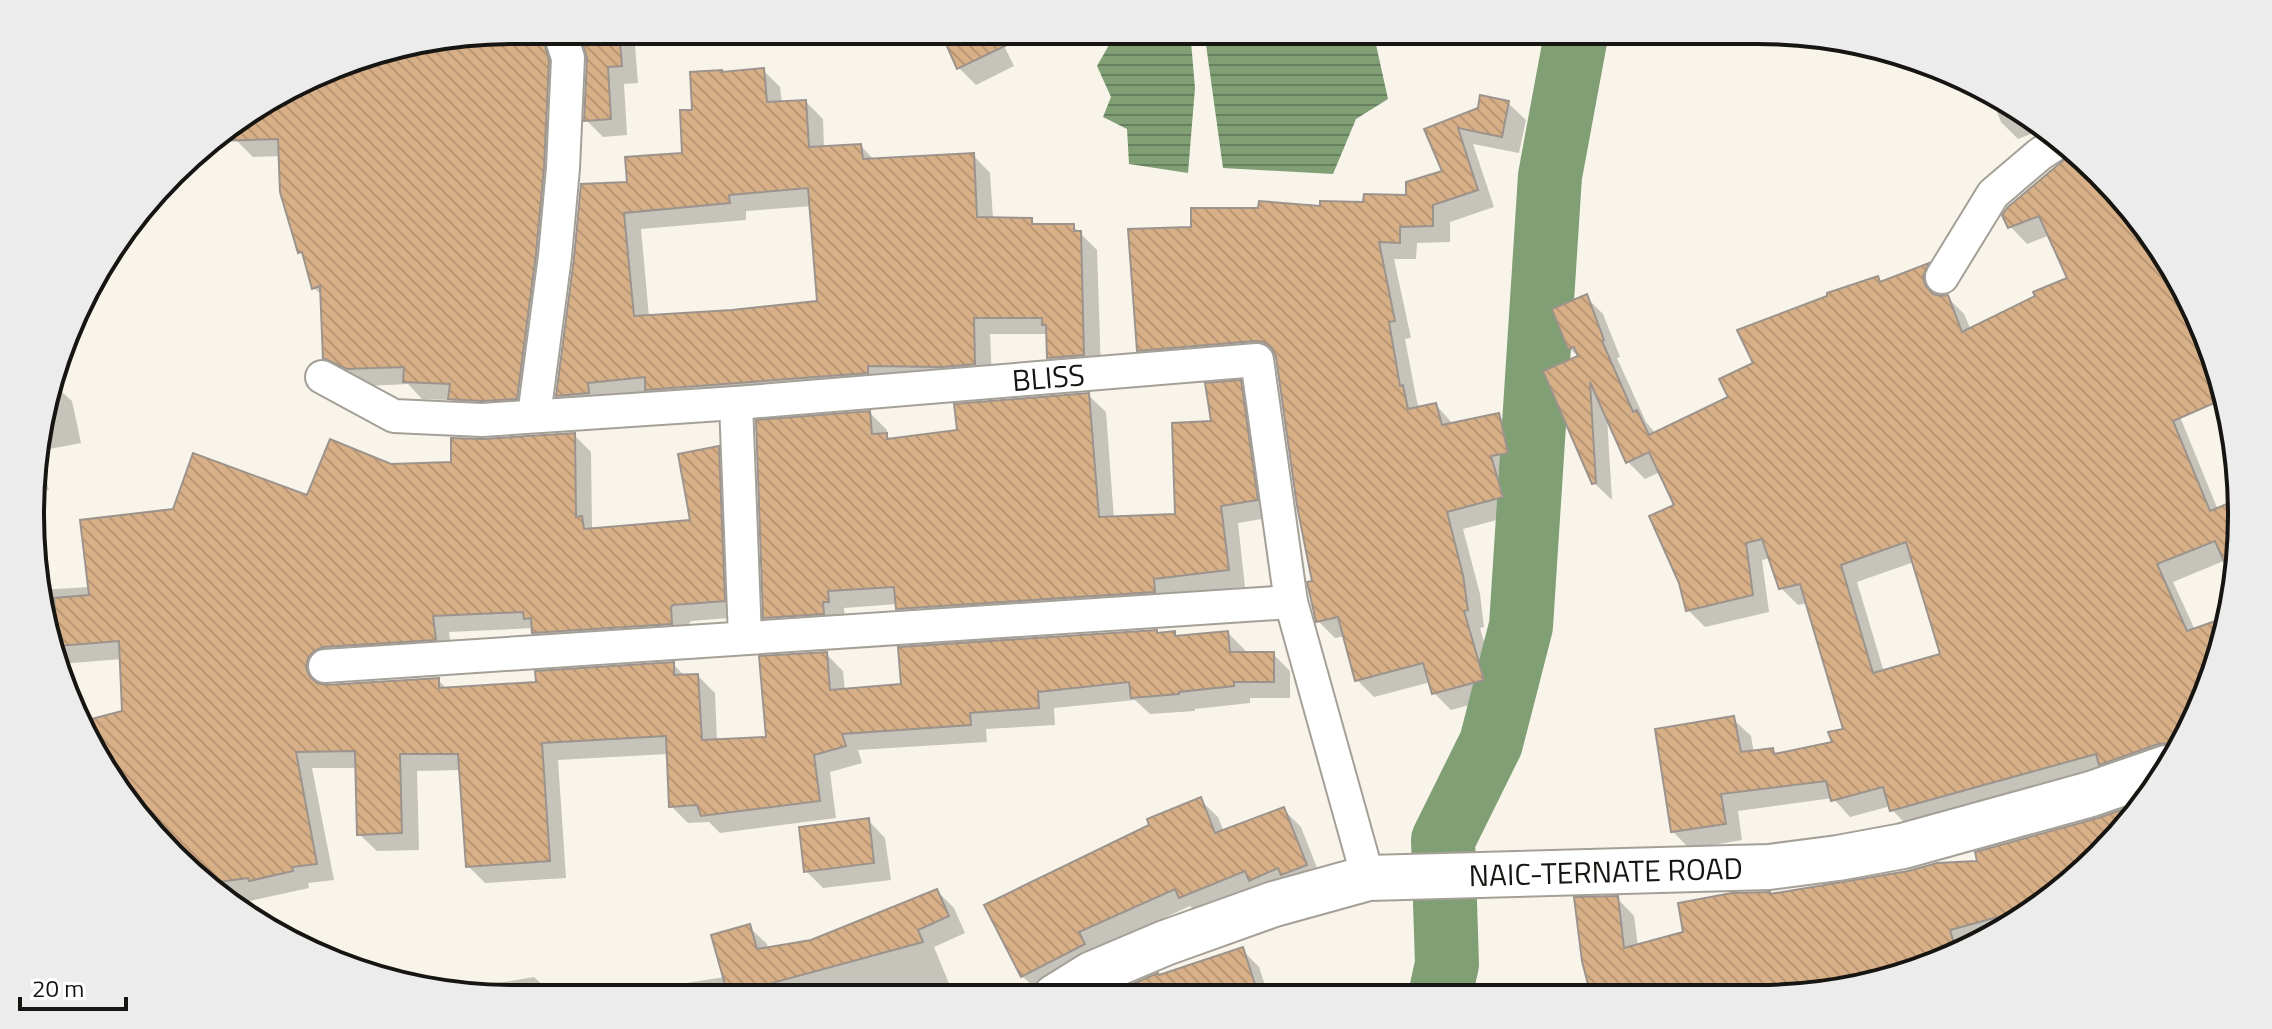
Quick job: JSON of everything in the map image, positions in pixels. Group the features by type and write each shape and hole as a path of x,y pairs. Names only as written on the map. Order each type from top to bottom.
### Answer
{"main road":[{"name":"NAIC-TERNATE ROAD","path":"1074,985 1092,974 1165,943 1274,904 1368,878 1769,867 1838,858 1903,846 2091,794 2151,773"}],"street":[{"path":"534,416 563,168 568,58 564,44"},
{"path":"1942,277 1993,194 2051,147"},
{"name":"BLISS","path":"322,377 394,416 482,420 736,403 1257,360 1291,602 1368,878"},
{"path":"736,403 745,638"},
{"path":"325,666 1291,602"}],"shaded area":[{"path":"1191,44 1195,88 1188,173 1129,164 1127,129 1103,117 1111,97 1097,66 1109,45"},
{"path":"1206,44 1376,44 1388,99 1356,119 1333,174 1223,168"}],"building":[{"path":"545,44 549,61 536,254 517,399 448,399 450,384 403,382 404,367 347,369 323,358 320,286 312,289 280,192 278,139 229,140 279,107 334,80 393,60 441,50"},
{"path":"583,44 620,44 622,66 608,67 611,119 584,121 587,58"},
{"path":"946,44 1009,44 957,69"},
{"path":"764,68 767,102 806,100 809,147 861,144 863,159 974,153 977,217 1032,218 1032,224 1074,224 1074,231 1081,231 1084,355 1047,358 1046,325 1042,325 1042,318 974,318 975,364 868,366 868,373 645,390 645,377 588,383 589,393 556,396 581,184 627,182 625,157 682,153 680,110 692,110 690,72","holes":["808,188 817,301 634,316 624,213 730,203 729,195"]},
{"path":"1480,95 1509,101 1502,137 1458,128 1478,190 1433,205 1433,226 1400,227 1400,243 1379,242 1395,321 1389,322 1400,386 1403,385 1408,409 1436,403 1442,425 1499,413 1508,453 1491,456 1503,497 1447,512 1463,575 1468,610 1464,611 1484,680 1432,694 1423,663 1355,681 1338,617 1316,622 1307,582 1312,581 1297,506 1276,357 1272,348 1264,342 1255,341 1137,351 1128,229 1191,227 1191,208 1258,208 1259,201 1320,206 1320,201 1363,202 1364,194 1406,195 1406,182 1442,171 1424,129 1478,108"},
{"path":"2065,159 2111,204 2149,253 2179,306 2203,363 2214,403 2173,421 2210,511 2228,504 2227,545 2225,564 2215,541 2157,564 2187,631 2216,621 2192,695 2169,743 2099,765 2096,754 1890,811 1883,787 1831,801 1826,781 1721,794 1726,824 1671,832 1655,729 1734,716 1741,752 1773,748 1774,754 1832,742 1828,732 1843,729 1800,584 1779,589 1762,539 1746,543 1753,595 1686,611 1679,583 1649,516 1674,505 1649,452 1626,463 1590,382 1596,483 1592,484 1543,371 1578,356 1574,347 1568,349 1552,309 1587,294 1602,341 1633,412 1637,410 1649,435 1728,397 1719,379 1753,363 1737,330 1827,296 1827,293 1878,276 1880,282 1929,263 1923,276 1925,285 1933,294 1948,295 1962,332 2035,296 2033,292 2067,278 2039,216 2008,228 2002,215","holes":["1906,542 1940,654 1873,673 1841,565"]},
{"path":"1241,380 1258,500 1221,506 1229,570 1154,579 1155,592 896,609 894,587 828,591 829,602 823,602 824,614 763,618 756,420 870,411 872,434 887,433 887,439 957,430 954,404 1089,393 1099,517 1175,514 1172,423 1211,421 1205,383"},
{"path":"575,433 576,517 582,516 584,529 690,520 678,454 719,446 725,601 673,605 672,624 532,633 531,618 524,619 523,612 433,616 436,640 323,647 314,651 308,658 306,668 317,683 439,678 439,688 536,682 535,671 674,662 674,675 698,674 702,740 766,737 759,656 827,652 830,690 901,684 898,647 1157,630 1157,633 1175,631 1175,636 1228,631 1230,652 1274,652 1274,682 1234,682 1234,686 1131,698 1129,682 1038,692 1039,708 970,713 971,725 842,734 846,746 814,755 820,801 701,816 697,805 669,807 666,736 542,743 550,861 466,867 458,754 400,754 402,833 357,835 355,751 296,752 317,864 292,867 293,871 249,881 248,878 220,882 182,847 141,801 107,750 91,719 122,711 119,641 63,646 54,598 89,595 80,520 173,509 193,453 307,495 330,439 391,464 451,462 451,438"},
{"path":"1201,797 1215,833 1284,807 1307,865 1281,875 1278,868 1249,881 1245,871 1179,898 1175,889 1079,932 1085,944 1021,977 984,905 1149,825 1147,819"},
{"path":"2124,809 2068,868 2019,906 2004,915 1950,930 1953,942 1909,960 1849,976 1788,984 1588,985 1574,897 1618,896 1624,948 1683,932 1678,903 1732,893 1770,894 1908,871 1937,863 1977,861 1975,852"},
{"path":"869,818 874,863 804,872 799,827"},
{"path":"937,889 949,916 918,930 923,942 765,985 725,985 711,935 750,924 757,949 811,940"},
{"path":"1243,947 1255,985 1130,985"}],"waterway":[{"path":"1442,985 1447,964 1443,840 1491,743 1521,626 1550,176 1574,44"}]}
